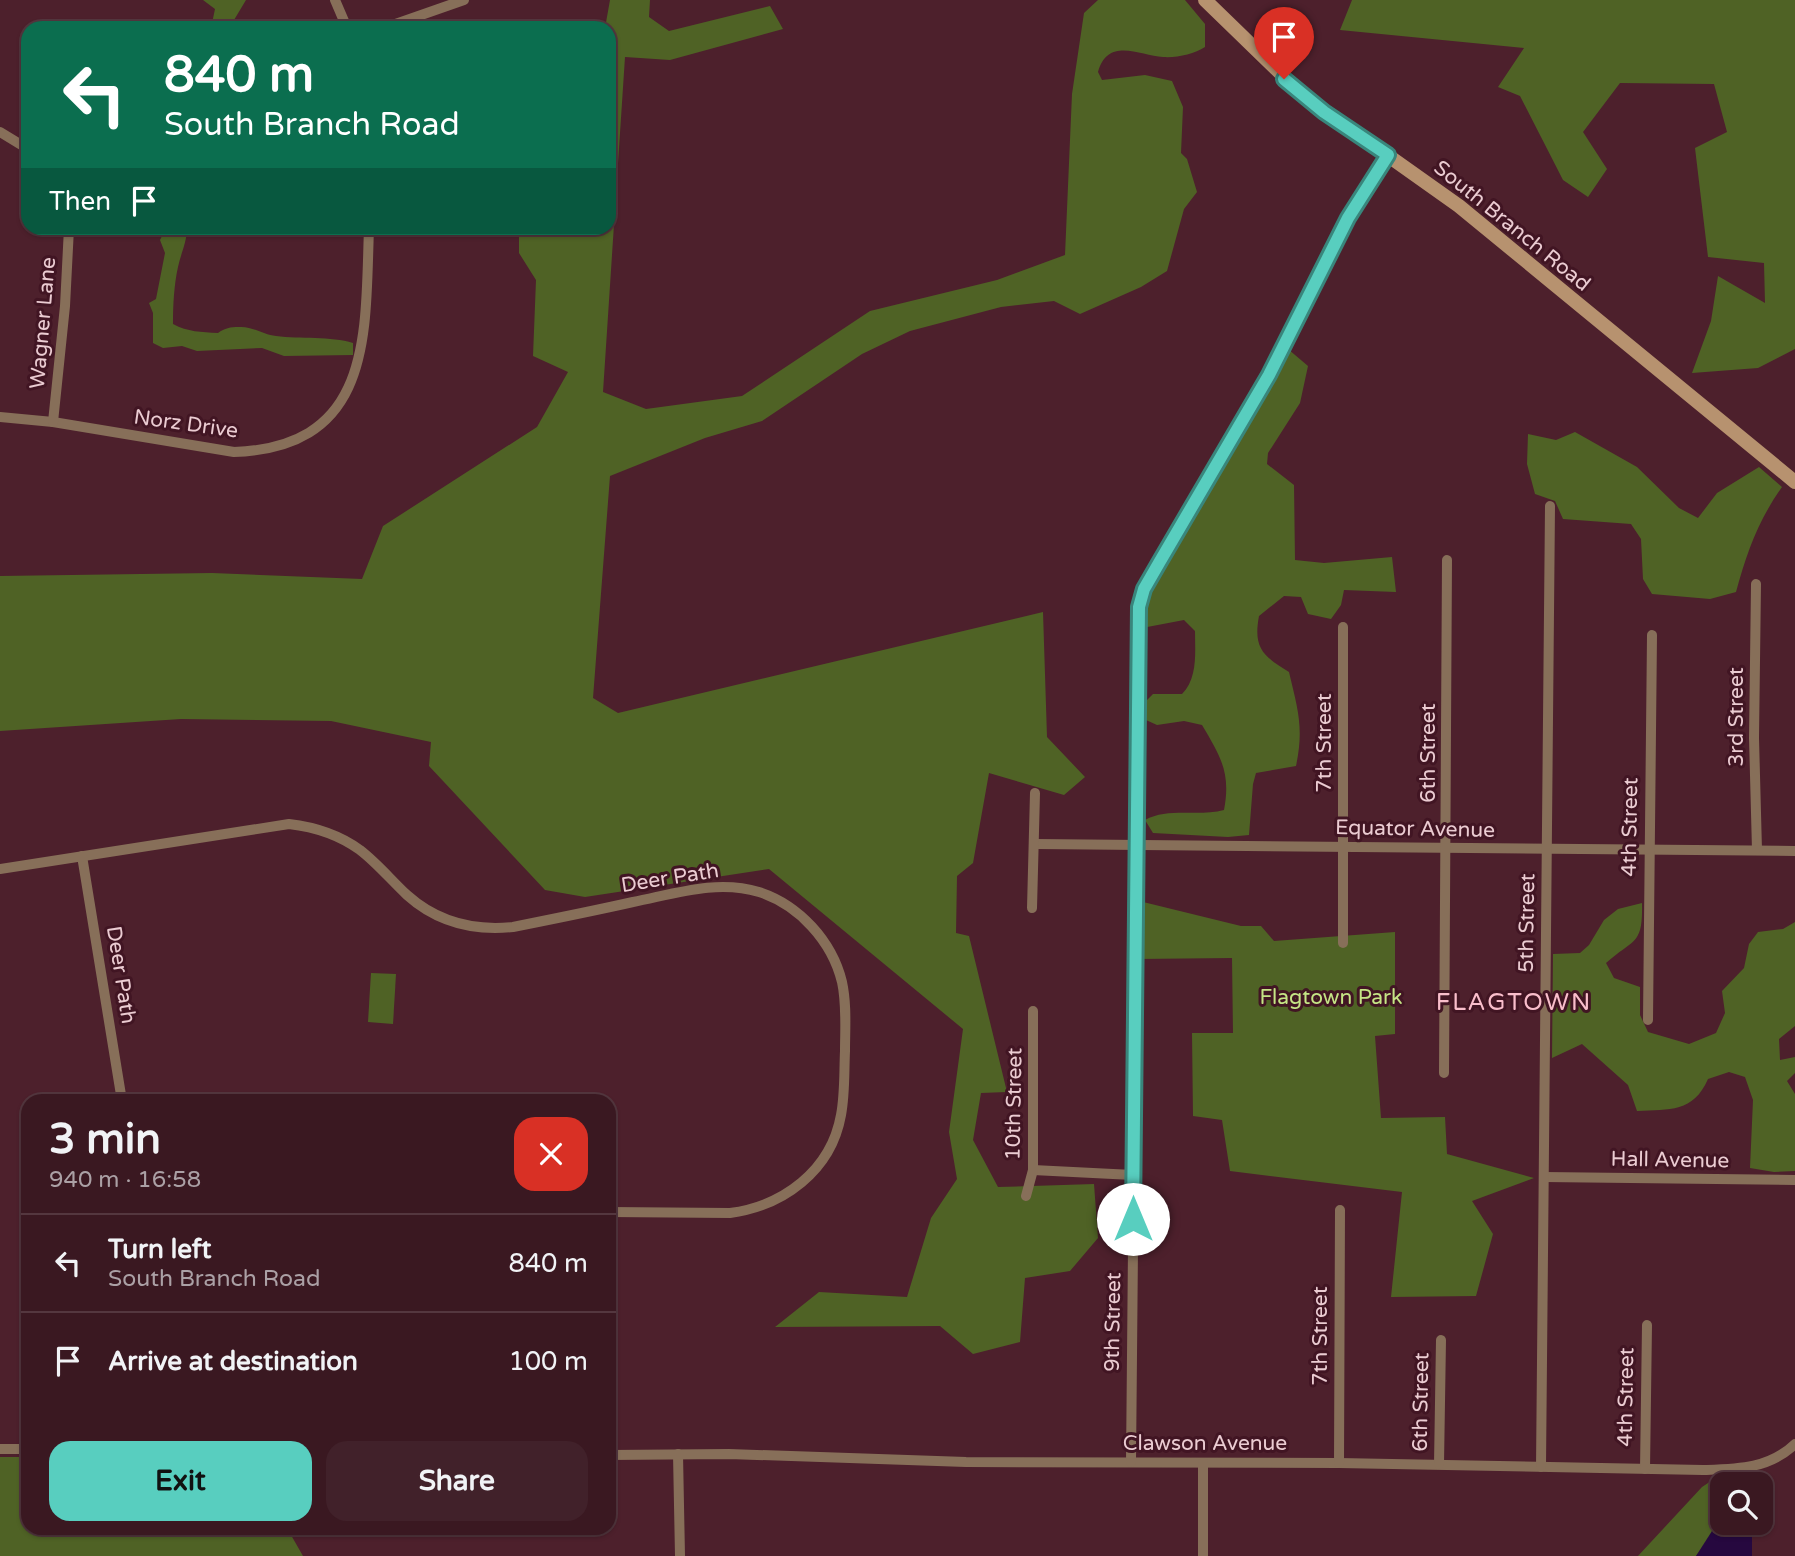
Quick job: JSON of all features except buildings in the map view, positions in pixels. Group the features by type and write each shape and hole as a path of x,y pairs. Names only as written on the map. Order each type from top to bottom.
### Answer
{"street":[{"path":"335,0 344,21"},
{"path":"404,21 464,0"},
{"name":"South Branch Road","path":"1205,0 1304,96 1459,206 1795,482"},
{"path":"0,132 21,145"},
{"name":"9th Street","path":"1131,1462 1139,607 1144,589 1269,375 1348,218 1388,155"},
{"name":"Wagner Lane","path":"53,422 65,306 69,235"},
{"name":"Norz Drive","path":"0,417 53,422 234,452 280,446 313,429 338,404 352,382 361,357 369,235"},
{"name":"5th Street","path":"1541,1466 1550,506"},
{"name":"6th Street","path":"1444,1073 1447,560"},
{"name":"3rd Street","path":"1756,584 1754,738 1757,850"},
{"name":"7th Street","path":"1343,627 1343,943"},
{"name":"4th Street","path":"1648,1020 1653,635"},
{"path":"1032,908 1035,793"},
{"name":"Deer Path","path":"0,869 289,824 327,832 346,841 371,859 421,906 463,925 481,928 513,927 709,887 760,892 792,909 805,919 825,944 838,969 842,985 845,1014 844,1096 841,1118 829,1149 809,1177 793,1190 747,1211 616,1212"},
{"name":"Equator Avenue","path":"1035,844 1795,851"},
{"name":"Deer Path","path":"82,856 121,1094"},
{"name":"10th Street","path":"1026,1196 1032,1170 1033,1011"},
{"path":"1032,1170 1133,1175"},
{"name":"Hall Avenue","path":"1544,1177 1795,1180"},
{"name":"7th Street","path":"1339,1463 1340,1210"},
{"name":"4th Street","path":"1644,1469 1647,1325"},
{"name":"6th Street","path":"1439,1464 1441,1340"},
{"name":"Clawson Avenue","path":"616,1455 1439,1464 1714,1470 1754,1467 1777,1457 1795,1444"},
{"path":"0,1448 21,1449"},
{"path":"678,1454 680,1556"},
{"path":"1203,1463 1203,1556"}],"green space":[{"path":"203,0 246,0 234,21 212,21 215,9"},
{"path":"610,0 650,0 649,17 669,31 770,6 783,29 670,60 625,57 616,194 616,21 606,21"},
{"path":"1098,0 1185,0 1205,24 1205,47 1196,52 1168,57 1117,51 1109,54 1098,72 1102,80 1145,75 1172,81 1183,107 1181,153 1187,159 1197,192 1184,209 1167,271 1141,287 1080,314 1054,301 1001,307 910,331 862,354 762,421 705,438 610,476 593,698 618,713 1043,612 1047,737 1085,777 1064,795 989,773 973,863 957,876 956,933 969,936 1007,1092 981,1093 973,1140 998,1187 1094,1184 1098,1238 1070,1271 1025,1278 1020,1342 973,1354 940,1326 775,1327 819,1292 907,1297 931,1218 957,1179 949,1132 963,1029 769,869 585,897 545,890 429,766 431,742 331,721 181,719 0,731 0,576 212,573 362,579 383,526 537,427 568,372 533,356 536,280 519,253 519,235 613,235 603,392 646,409 742,396 870,311 997,280 1065,255 1072,94 1084,13"},
{"path":"1352,0 1795,0 1795,349 1758,368 1692,373 1711,321 1718,276 1765,303 1764,263 1708,257 1695,148 1727,132 1714,84 1620,83 1583,132 1607,169 1588,197 1563,180 1520,96 1498,87 1524,48 1340,30"},
{"path":"162,235 186,235 176,281 173,324 200,332 218,333 228,328 244,327 276,336 344,341 353,343 353,355 284,356 262,348 197,351 182,346 163,348 153,343 153,313 149,303 156,299 165,253 160,240"},
{"path":"1288,349 1308,366 1300,403 1268,453 1267,464 1294,485 1295,560 1324,563 1392,557 1396,592 1344,590 1341,605 1331,619 1308,614 1301,597 1284,596 1259,616 1258,636 1262,650 1272,661 1289,672 1300,730 1296,766 1256,773 1249,835 1228,837 1153,833 1145,820 1154,816 1224,810 1226,786 1223,766 1202,725 1184,721 1157,725 1146,720 1144,703 1153,694 1182,694 1187,688 1195,664 1195,631 1184,620 1142,628 1143,607 1149,587"},
{"path":"1575,432 1637,467 1679,508 1698,518 1717,493 1759,467 1782,487 1754,537 1736,592 1710,599 1652,594 1643,579 1641,539 1631,524 1563,519 1555,501 1535,494 1527,464 1528,434 1556,440"},
{"name":"Flagtown Park","path":"1135,900 1241,926 1261,926 1274,941 1395,932 1395,1034 1375,1036 1381,1118 1445,1117 1447,1154 1534,1178 1472,1201 1493,1234 1476,1296 1391,1297 1402,1192 1230,1171 1222,1120 1193,1116 1192,1033 1233,1033 1232,958 1137,959"},
{"path":"1642,903 1641,927 1635,940 1606,963 1614,978 1640,987 1640,1015 1648,1032 1689,1044 1716,1033 1725,1013 1722,991 1744,968 1749,944 1758,932 1783,929 1795,922 1795,1026 1779,1039 1780,1060 1795,1057 1795,1073 1787,1081 1795,1094 1795,1171 1774,1172 1750,1168 1753,1100 1745,1077 1729,1072 1708,1079 1702,1090 1688,1104 1670,1109 1637,1111 1628,1085 1582,1044 1552,1058 1553,954 1580,953 1589,945 1604,920 1618,909"},
{"path":"371,973 396,974 393,1024 368,1022"},
{"path":"0,1457 21,1457 21,1535 291,1535 303,1556 0,1556"},
{"path":"1710,1482 1712,1535 1696,1556 1638,1556"}],"shaded area":[{"path":"1710,1534 1752,1535 1752,1556 1696,1556"}],"district":[{"name":"FLAGTOWN","path":"1514,1002"}],"route":[{"path":"1133,1219 1139,607 1144,589 1269,375 1348,218 1388,155 1324,112 1284,79"}]}
